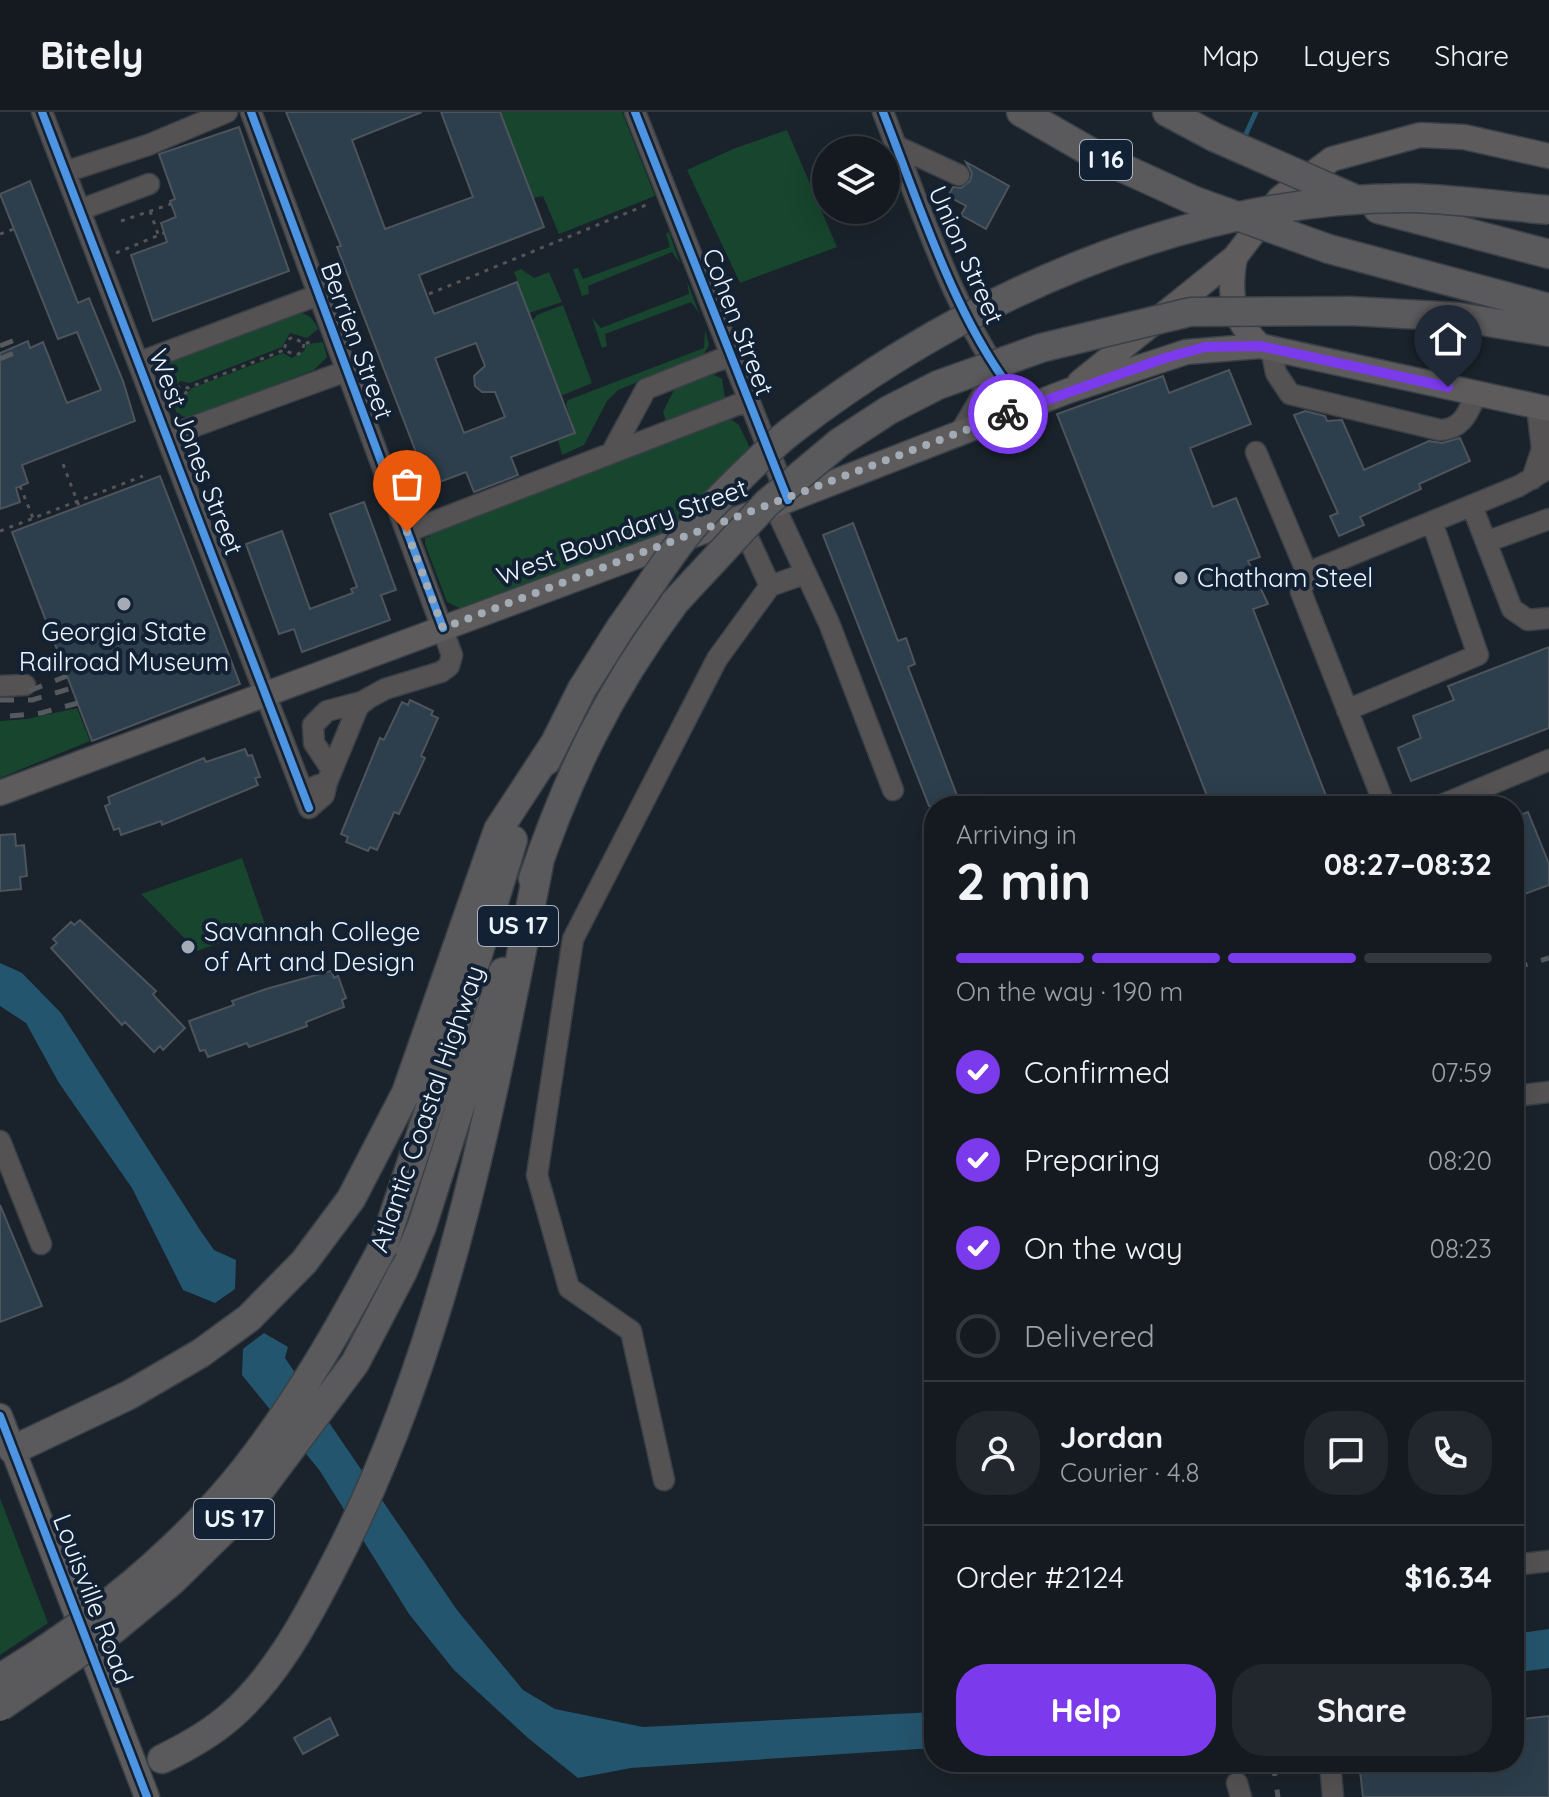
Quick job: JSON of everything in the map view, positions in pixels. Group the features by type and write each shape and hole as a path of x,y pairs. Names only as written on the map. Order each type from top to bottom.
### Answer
{"highway":[{"name":"I 16","path":"1021,112 1101,158 1195,201 1329,249 1549,308"},
{"path":"1167,112 1214,137 1378,209 1549,254"},
{"name":"Atlantic Coastal Highway","path":"0,1678 44,1652 98,1611 207,1512 244,1470 293,1402 345,1320 383,1247 444,1067 521,812 553,746 582,689 621,627 705,513 789,432 897,358 1027,287 1163,237 1308,205 1411,198 1549,210"},
{"name":"Atlantic Coastal Highway","path":"0,1707 114,1629 171,1582 228,1526 262,1487 355,1363 403,1271 422,1226 559,801 585,746 648,639 675,602 767,503 840,442 889,410 938,385 1041,348 1190,312 1351,311 1458,317 1549,332"},
{"path":"7,1452 129,1395 190,1360 249,1318 304,1262 351,1199 406,1093 498,830 553,746"},
{"path":"162,1759 208,1734 234,1713 279,1662 314,1603 379,1472 436,1311 491,1100 539,864"}],"main road":[{"path":"1068,391 1235,257 1280,198 1332,159 1420,135 1464,137 1549,156"},
{"path":"1235,257 1230,286 1232,308 1243,330 1266,347"},
{"name":"West Boundary Street","path":"0,793 781,503 1068,391 1186,352 1266,347 1543,408"},
{"name":"Louisville Road","path":"0,1416 7,1452 147,1797"}],"street":[{"name":"West Jones Street","path":"42,112 306,799 329,776"},
{"path":"65,172 148,145 227,112"},
{"name":"Berrien Street","path":"251,112 452,655 449,666 385,689 365,701"},
{"name":"Cohen Street","path":"635,112 747,401 804,574 829,623 893,790"},
{"name":"Union Street","path":"883,112 892,136"},
{"path":"900,148 959,175"},
{"name":"Union Street","path":"900,156 949,280 997,370 1026,407"},
{"path":"80,210 149,184"},
{"path":"140,362 318,295"},
{"path":"1266,347 1276,373 1290,394 1440,430 1450,430 1463,421 1477,393"},
{"path":"615,446 646,389 729,356"},
{"path":"958,436 997,370"},
{"path":"168,436 346,371"},
{"path":"406,527 615,446 747,401"},
{"path":"1307,573 1472,506 1541,474 1543,408"},
{"path":"1256,452 1307,573 1301,592 1381,796"},
{"path":"1472,506 1512,609 1528,620 1549,618"},
{"path":"739,518 770,586"},
{"path":"1486,542 1549,519"},
{"path":"1347,710 1478,655 1432,522"},
{"path":"664,1480 631,1331 569,1288 537,1175 573,939 717,659 770,586 804,574"},
{"path":"0,686 25,685"},
{"path":"329,776 358,707 365,701"},
{"path":"329,776 314,743 313,725 327,711 365,701"},
{"path":"1463,796 1549,760"},
{"path":"1524,1095 1549,1092"},
{"path":"0,1141 41,1244"},
{"path":"1524,1564 1549,1561"},
{"path":"1331,1772 1333,1797"}],"path":[{"path":"429,294 668,196"},
{"path":"121,221 171,204"},
{"path":"150,211 159,235"},
{"path":"0,234 14,229"},
{"path":"116,253 164,233"},
{"path":"284,350 287,340 293,337 304,344"},
{"path":"304,344 323,337"},
{"path":"166,397 175,393 180,386 188,388 284,350 296,355 302,352 304,344"},
{"path":"175,393 184,395 188,388"},
{"path":"63,464 78,504"},
{"path":"0,531 78,504 143,476"},
{"path":"20,486 33,518"}],"green space":[{"path":"500,112 622,112 655,196 559,234 543,196 533,198"},
{"path":"787,130 812,188 812,224 827,224 837,247 740,283 687,170 733,149"},
{"path":"669,232 680,263 672,252 588,286 589,294 582,296 573,269 578,268 583,279 670,247 666,234"},
{"path":"521,269 534,278 549,272 562,302 529,313 514,272"},
{"path":"687,281 699,313 691,302 605,334 607,346 602,348 592,318 601,328 689,294"},
{"path":"563,305 592,383 561,396 532,321 537,315"},
{"path":"297,313 310,317 318,329 307,338 290,333 282,347 190,383 180,381 169,392 162,373 169,362"},
{"path":"705,330 709,345 703,356 618,390 607,401 584,445 562,455 558,440 575,433 566,404 568,400 704,348"},
{"path":"323,342 327,357 314,370 188,418 177,414 171,396 182,398 192,388 283,353 292,358 304,351 307,344"},
{"path":"709,372 722,379 725,398 666,421 663,412 677,384"},
{"path":"728,417 739,425 750,448 661,538 473,606 461,609 447,602 425,544 425,538 431,536 427,534"},
{"path":"77,708 90,741 0,778 0,721 27,719"},
{"path":"242,858 266,927 197,951 141,894"},
{"path":"0,1498 48,1623 0,1655"}],"water":[{"path":"0,963 22,973 61,1013 214,1250 236,1260 235,1289 215,1303 183,1290 132,1188 59,1083 26,1023 0,1006"},
{"path":"264,1333 288,1347 285,1358 457,1610 523,1690 555,1709 643,1727 924,1713 924,1749 631,1768 578,1778 528,1738 454,1670 409,1614 320,1471 242,1375 243,1349"},
{"path":"1549,1629 1549,1668 1524,1672 1524,1633"}],"building":[{"path":"286,112 422,112 352,140 385,229 473,197 441,112 500,112 544,227 419,275 434,314 517,282 575,433 511,457 518,475 474,492 466,472 429,486 337,247 341,246","holes":["476,343 485,366 474,376 475,386 482,392 495,392 505,417 464,433 435,358"]},
{"path":"239,127 289,271 153,321 131,255 167,242 161,223 176,217 170,201 175,199 159,154"},
{"path":"966,162 1009,186 986,229 961,215 966,206 948,196 953,187 961,188 970,181 972,173"},
{"path":"30,181 78,303 89,298 123,381 135,421 22,465 28,483 16,488 20,502 0,509 0,353 28,341 30,348 43,342 67,403 101,390 77,332 58,339 0,194"},
{"name":"Chatham Steel","path":"1229,370 1251,424 1190,448 1213,507 1236,498 1260,557 1248,561 1268,604 1253,609 1326,796 1207,796 1057,414 1163,376 1169,393"},
{"path":"1305,411 1325,416 1327,421 1342,420 1364,470 1429,441 1442,443 1460,438 1470,461 1419,484 1421,489 1360,517 1364,525 1339,536 1330,516 1338,513 1294,415"},
{"name":"Georgia State Railroad Museum","path":"160,476 240,684 92,741 12,532"},
{"path":"364,502 396,590 381,595 390,620 302,652 294,629 279,634 246,544 282,531 310,609 353,593 351,589 357,587 330,514"},
{"path":"853,523 898,641 906,638 915,664 908,667 957,796 925,796 823,535"},
{"path":"1549,647 1549,728 1411,781 1398,748 1421,738 1413,716 1454,700 1448,686"},
{"path":"410,700 433,711 431,715 438,718 421,756 425,758 399,814 394,812 377,850 370,847 368,851 346,842 348,837 341,834 380,738 384,740 402,702 408,705"},
{"path":"245,749 248,756 252,755 260,777 255,778 258,785 162,825 161,821 121,835 119,828 114,830 105,806 110,804 108,797 204,758 206,762"},
{"path":"1528,812 1549,864 1549,885 1524,894 1524,813"},
{"path":"15,834 16,846 24,845 27,876 20,877 21,889 0,891 0,835"},
{"path":"80,920 156,991 153,994 156,998 185,1028 163,1050 160,1046 154,1052 125,1022 122,1025 51,948 57,943 53,939 71,922 74,925"},
{"path":"331,971 334,978 338,976 346,998 342,1000 344,1007 306,1022 307,1026 249,1047 247,1043 208,1057 205,1050 200,1051 189,1021 234,1005 232,1001 266,989"},
{"path":"0,1205 42,1306 0,1322"},
{"path":"1549,1716 1549,1797 1363,1797 1360,1772 1524,1772 1524,1719"},
{"path":"330,1718 338,1735 303,1754 294,1738"}],"waterway":[{"path":"1245,136 1256,112"}],"railway":[{"path":"0,346 25,336"},
{"path":"0,359 26,348"},
{"path":"29,691 67,676"},
{"path":"0,700 32,700 72,688"},
{"path":"10,716 41,713 78,703"},
{"path":"1524,965 1549,958"},
{"path":"1274,1772 1278,1797"}],"cycle path":[{"path":"42,112 309,808"},
{"path":"251,112 443,628"},
{"path":"635,112 788,500"},
{"path":"883,112 961,306 1002,377 1026,407"},
{"path":"0,1416 147,1797"}],"way so far":[{"path":"407,532 443,628 958,436 1008,414"}],"place":[{"name":"Chatham Steel","path":"1181,578"},
{"name":"Georgia State Railroad Museum","path":"124,604"},
{"name":"Savannah College of Art and Design","path":"188,947"}],"route":[{"path":"1008,414 1165,358 1205,347 1260,346 1448,387"}]}
